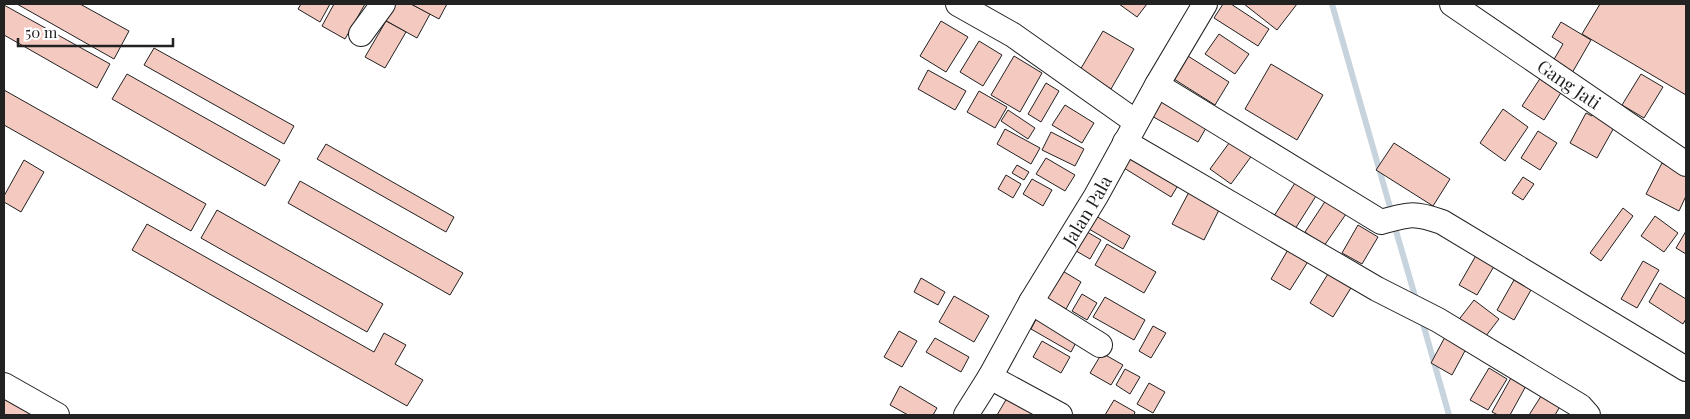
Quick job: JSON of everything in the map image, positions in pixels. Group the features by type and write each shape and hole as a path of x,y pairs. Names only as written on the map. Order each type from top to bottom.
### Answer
{"street":[{"path":"361,34 383,4"},
{"path":"958,4 1013,35 1136,122"},
{"name":"Jalan Pala","path":"966,415 990,377 1031,302 1096,196 1156,85 1205,4"},
{"name":"Gang Jati","path":"1452,4 1686,164"},
{"path":"1156,85 1381,222 1410,214 1442,222 1686,370"},
{"path":"1125,142 1377,288 1438,320 1580,406 1588,415"},
{"path":"1031,302 1100,345"},
{"path":"990,377 1060,415"},
{"path":"4,385 57,415"}],"building":[{"path":"17,4 80,4 129,31 114,59"},
{"path":"301,4 330,4 320,22 298,9"},
{"path":"334,4 365,4 345,39 322,26"},
{"path":"389,4 411,4 430,14 417,38 381,18"},
{"path":"411,4 447,4 439,19"},
{"path":"1119,4 1147,4 1137,17"},
{"path":"1223,4 1231,4 1269,29 1258,46 1214,18"},
{"path":"1244,4 1297,4 1277,30"},
{"path":"1600,4 1686,4 1686,95 1582,34"},
{"path":"4,5 110,64 97,88 4,35"},
{"path":"386,21 406,32 385,68 365,57"},
{"path":"941,21 968,37 946,72 920,56"},
{"path":"1561,22 1591,40 1572,73 1553,61 1563,44 1552,37"},
{"path":"1103,31 1134,49 1111,89 1080,70"},
{"path":"1219,34 1249,54 1235,74 1205,54"},
{"path":"979,41 1002,55 983,86 960,72"},
{"path":"154,48 294,126 284,144 144,65"},
{"path":"1180,51 1229,82 1215,105 1166,74"},
{"path":"1014,56 1042,73 1020,112 991,95"},
{"path":"1271,64 1323,95 1297,140 1245,109"},
{"path":"928,70 966,91 955,110 918,89"},
{"path":"127,74 280,160 265,186 112,99"},
{"path":"1641,74 1663,87 1644,118 1622,105"},
{"path":"1541,77 1562,91 1544,120 1522,106"},
{"path":"1046,83 1059,91 1041,122 1028,114"},
{"path":"4,90 206,204 191,231 4,125"},
{"path":"979,91 1007,107 995,128 967,112"},
{"path":"1163,94 1210,121 1198,142 1150,115"},
{"path":"1065,105 1094,123 1082,143 1052,125"},
{"path":"1503,109 1528,127 1505,161 1480,143"},
{"path":"1008,110 1035,128 1028,139 1001,121"},
{"path":"1594,112 1616,124 1597,158 1570,143 1586,113 1592,116"},
{"path":"1005,129 1040,148 1031,164 997,144"},
{"path":"1538,131 1557,143 1540,170 1521,158"},
{"path":"1051,132 1084,149 1075,166 1042,150"},
{"path":"1232,139 1253,154 1231,184 1210,169"},
{"path":"1394,143 1450,179 1433,206 1376,170"},
{"path":"326,144 454,217 446,232 317,159"},
{"path":"1134,153 1180,182 1171,197 1124,168"},
{"path":"1046,158 1075,175 1065,191 1036,174"},
{"path":"24,160 44,172 21,212 4,202 4,196"},
{"path":"1662,163 1686,176 1686,196 1679,211 1646,194"},
{"path":"1017,165 1029,172 1024,180 1012,173"},
{"path":"1006,175 1021,184 1013,198 998,189"},
{"path":"1523,177 1534,184 1523,200 1512,193"},
{"path":"1032,179 1052,190 1043,206 1023,194"},
{"path":"300,181 463,273 450,295 288,203"},
{"path":"1295,183 1316,196 1295,229 1274,216"},
{"path":"1189,192 1220,208 1204,240 1172,224"},
{"path":"1326,200 1346,214 1324,246 1305,232"},
{"path":"1623,208 1633,216 1601,261 1590,253"},
{"path":"217,210 383,304 367,332 201,238"},
{"path":"1096,216 1130,236 1123,249 1089,229"},
{"path":"1655,216 1678,233 1664,252 1641,236"},
{"path":"147,224 374,352 384,333 406,345 395,364 423,380 407,406 132,250"},
{"path":"1358,225 1378,237 1362,264 1342,253"},
{"path":"1082,229 1101,240 1090,259 1071,248"},
{"path":"1686,231 1686,254 1676,248"},
{"path":"1107,244 1156,272 1144,293 1095,265"},
{"path":"1289,248 1309,260 1290,290 1271,279"},
{"path":"1478,252 1496,263 1477,295 1459,285"},
{"path":"1643,261 1659,270 1637,308 1621,299"},
{"path":"1331,269 1354,283 1333,317 1310,303"},
{"path":"1061,270 1081,282 1066,309 1045,297"},
{"path":"921,278 945,292 938,305 914,292"},
{"path":"1514,280 1531,290 1514,320 1497,310"},
{"path":"1660,283 1686,299 1686,319 1683,324 1649,302"},
{"path":"1082,294 1097,303 1087,320 1072,311"},
{"path":"954,296 989,316 974,342 939,322"},
{"path":"1105,297 1145,320 1134,340 1093,317"},
{"path":"1474,300 1499,319 1482,341 1457,322"},
{"path":"1040,312 1080,335 1071,352 1031,329"},
{"path":"1153,326 1166,333 1151,358 1139,351"},
{"path":"899,331 917,341 902,367 884,357"},
{"path":"1445,337 1466,349 1452,375 1431,363"},
{"path":"935,338 969,357 961,372 926,352"},
{"path":"1042,341 1070,357 1061,373 1033,357"},
{"path":"1102,353 1123,365 1111,385 1090,373"},
{"path":"1489,368 1507,379 1488,410 1470,400"},
{"path":"1125,369 1140,377 1130,394 1116,385"},
{"path":"1512,376 1527,384 1510,415 1498,415 1492,412"},
{"path":"1149,383 1165,392 1153,413 1137,404"},
{"path":"900,386 937,408 933,415 908,415 890,405"},
{"path":"4,393 43,415 4,415"},
{"path":"1543,393 1562,403 1555,415 1529,415"},
{"path":"1007,398 1037,415 997,415"},
{"path":"1114,400 1135,412 1134,415 1105,415"}],"waterway":[{"path":"1332,4 1392,214"},
{"path":"1394,224 1417,303"},
{"path":"1422,320 1449,415"}]}
